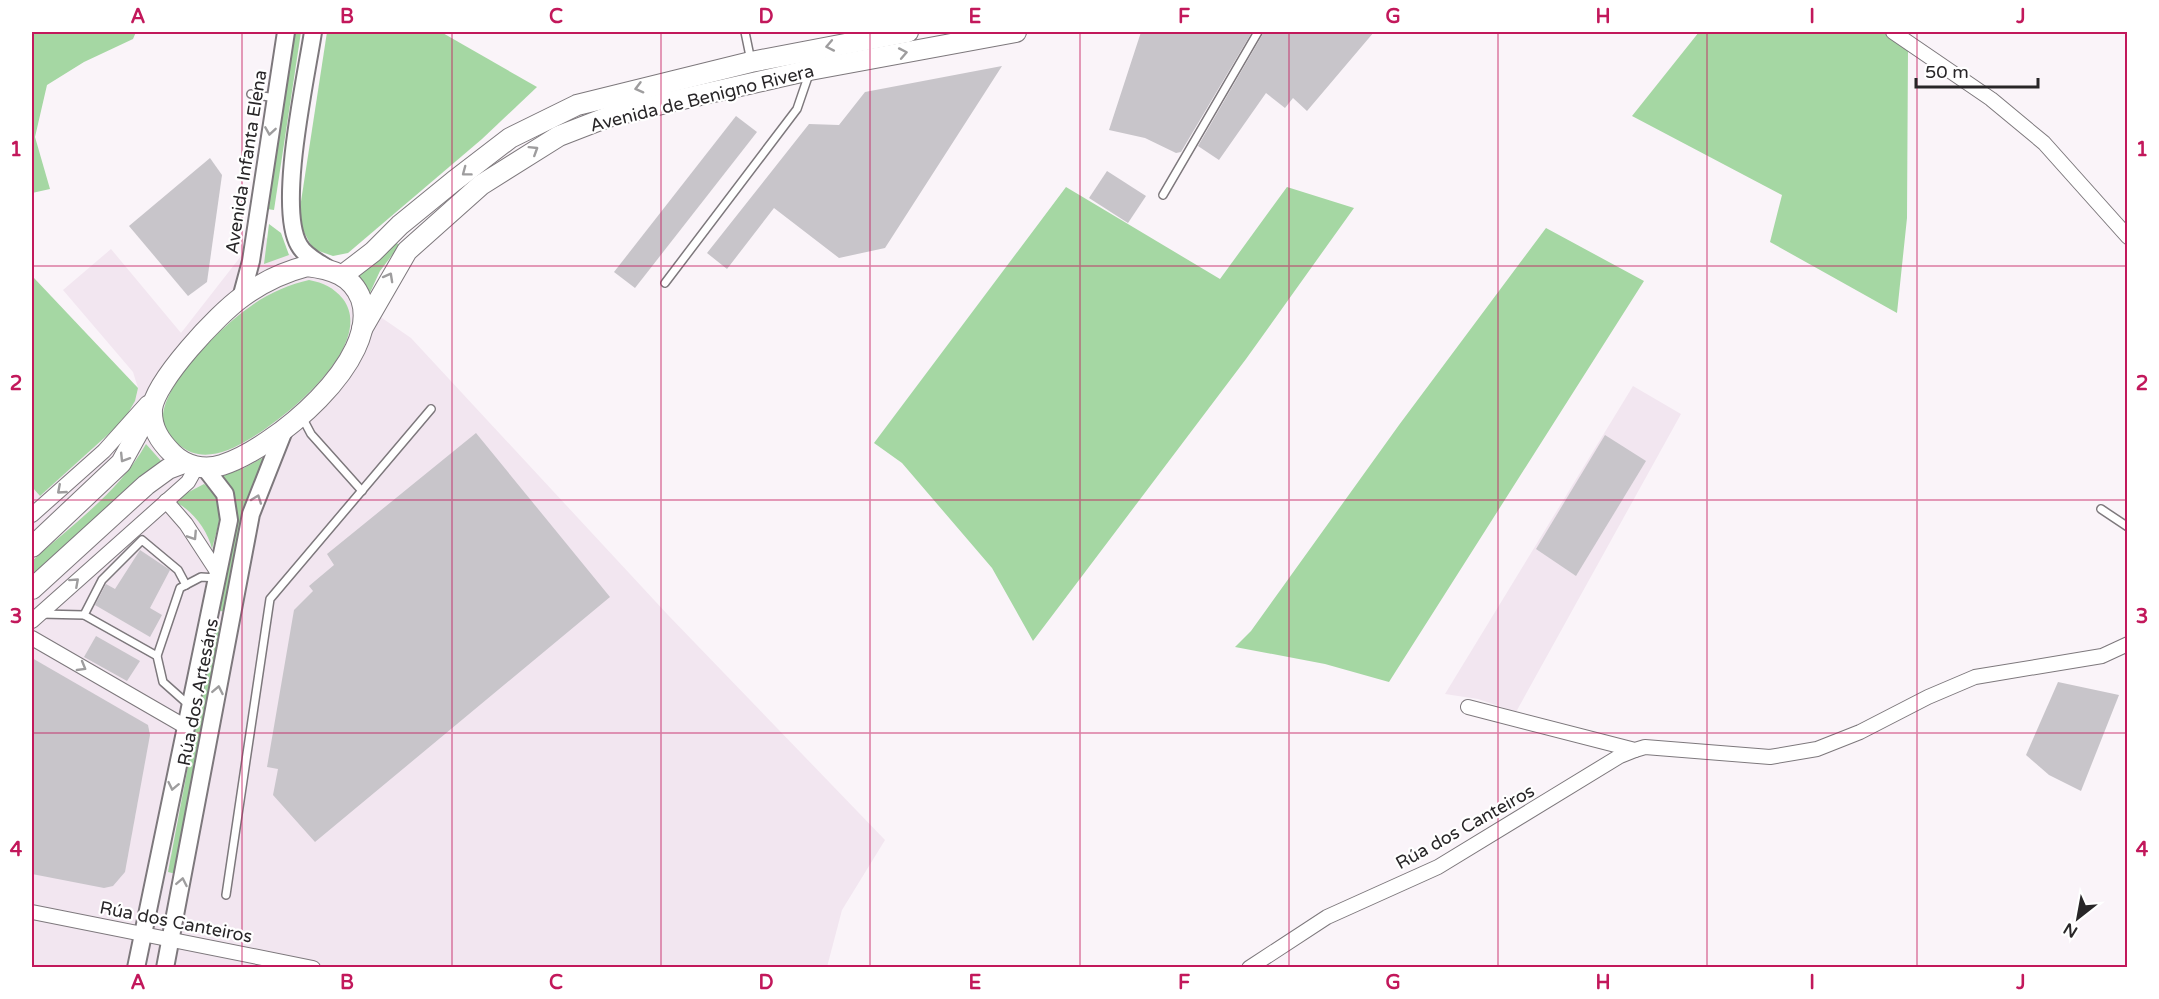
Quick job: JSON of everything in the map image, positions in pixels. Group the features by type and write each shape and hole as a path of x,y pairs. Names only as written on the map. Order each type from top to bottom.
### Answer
{"main road":[{"name":"Avenida de Benigno Rivera","path":"335,272 372,252 400,225 510,138 577,105 751,62 908,32"},
{"name":"Avenida de Benigno Rivera","path":"362,329 406,251 481,185 534,149 559,136 608,117 810,70 1016,32"},
{"path":"32,547 121,463 160,388 188,350 241,298 286,272 307,266 335,272 358,291 364,309 356,351 329,387 300,415 285,428 231,462 168,469 146,485 32,589"},
{"path":"152,407 153,424 159,439 196,466"}],"street":[{"name":"Avenida Infanta Elena","path":"241,298 251,261 286,32"},
{"path":"313,32 292,187 292,222 299,246 309,256 335,272"},
{"path":"1893,32 1991,99 2044,143 2127,237"},
{"path":"32,515 104,452 160,388"},
{"name":"Rúa dos Artesáns","path":"165,968 251,514 285,428"},
{"path":"35,617 128,544 166,501 188,482 196,466"},
{"name":"Rúa dos Artesáns","path":"136,968 229,520 225,494 196,466"},
{"path":"166,501 186,524 218,576"},
{"path":"32,638 186,727"},
{"path":"1468,707 1635,750 1645,747 1770,758 1817,749 1860,732 1928,697 1975,677 2102,656 2127,644"},
{"name":"Rúa dos Canteiros","path":"1249,968 1327,917 1438,867 1620,756 1635,750"},
{"name":"Rúa dos Canteiros","path":"32,912 313,968"}],"lane":[{"path":"745,32 751,62"},
{"path":"1163,195 1258,32"},
{"path":"664,283 797,109 810,70"},
{"path":"251,94 275,98"},
{"path":"226,895 270,599 431,410"},
{"path":"300,415 311,434 362,491"},
{"path":"2101,509 2127,527"},
{"path":"84,615 102,580 128,544 142,540 178,570 186,585"},
{"path":"190,706 163,682 158,656 180,588 201,577 218,576"},
{"path":"35,617 84,615 158,656"}],"shaded area":[{"path":"259,233 411,338 668,615 885,840 842,910 827,967 32,967 32,487 40,496 124,420 138,388 133,372 63,290 111,249 181,333"},
{"path":"1633,386 1681,414 1516,712 1478,699 1445,694"}],"green space":[{"path":"32,32 136,32 133,39 84,62 47,85 35,137 50,189 32,193"},
{"path":"293,32 301,32 274,210 267,209"},
{"path":"327,32 441,32 537,87 482,139 348,253 333,256 313,249 298,221"},
{"path":"1699,32 1884,32 1908,48 1907,218 1897,313 1770,242 1782,195 1632,116"},
{"path":"1066,187 1220,279 1287,187 1354,208 1246,359 1033,641 992,568 902,463 874,443"},
{"path":"269,224 281,233 289,255 264,264"},
{"path":"1546,228 1644,281 1389,682 1325,664 1235,647 1251,631 1399,425"},
{"path":"397,243 399,246 380,271 368,297 356,277"},
{"path":"34,278 138,388 135,401 124,420 40,496 32,487 32,279"},
{"path":"309,280 336,291 343,299 350,319 346,341 333,364 292,409 246,441 228,450 208,455 189,451 178,444 165,429 163,417 173,388 184,372 211,340 251,306 279,290"},
{"path":"146,444 162,462 32,577 32,561 109,493"},
{"path":"264,457 246,508 225,612 217,610 236,503 231,488 222,476"},
{"path":"204,484 217,498 220,514 212,549 199,522 177,503 183,495"},
{"path":"215,624 223,625 176,874 168,872"}],"building":[{"path":"1141,32 1252,32 1181,152 1176,153 1145,138 1109,130"},
{"path":"1264,32 1374,32 1307,111 1293,98 1285,108 1266,93 1219,160 1198,146"},
{"path":"1002,66 885,248 839,258 774,208 727,269 707,253 809,124 839,125 865,92"},
{"path":"736,116 757,132 635,288 614,272"},
{"path":"210,158 222,175 207,282 188,296 129,226"},
{"path":"1107,171 1146,196 1128,223 1089,198"},
{"path":"476,433 610,597 315,842 273,795 278,769 267,767 294,610 313,591 309,586 334,565 327,554"},
{"path":"1605,435 1646,461 1576,576 1536,549"},
{"path":"140,550 170,570 150,608 162,615 150,637 95,605 106,584 115,589"},
{"path":"96,636 140,661 127,681 84,657"},
{"path":"32,658 148,725 150,735 125,872 113,886 104,888 32,874"},
{"path":"2058,682 2119,695 2081,791 2049,775 2026,755"}]}
